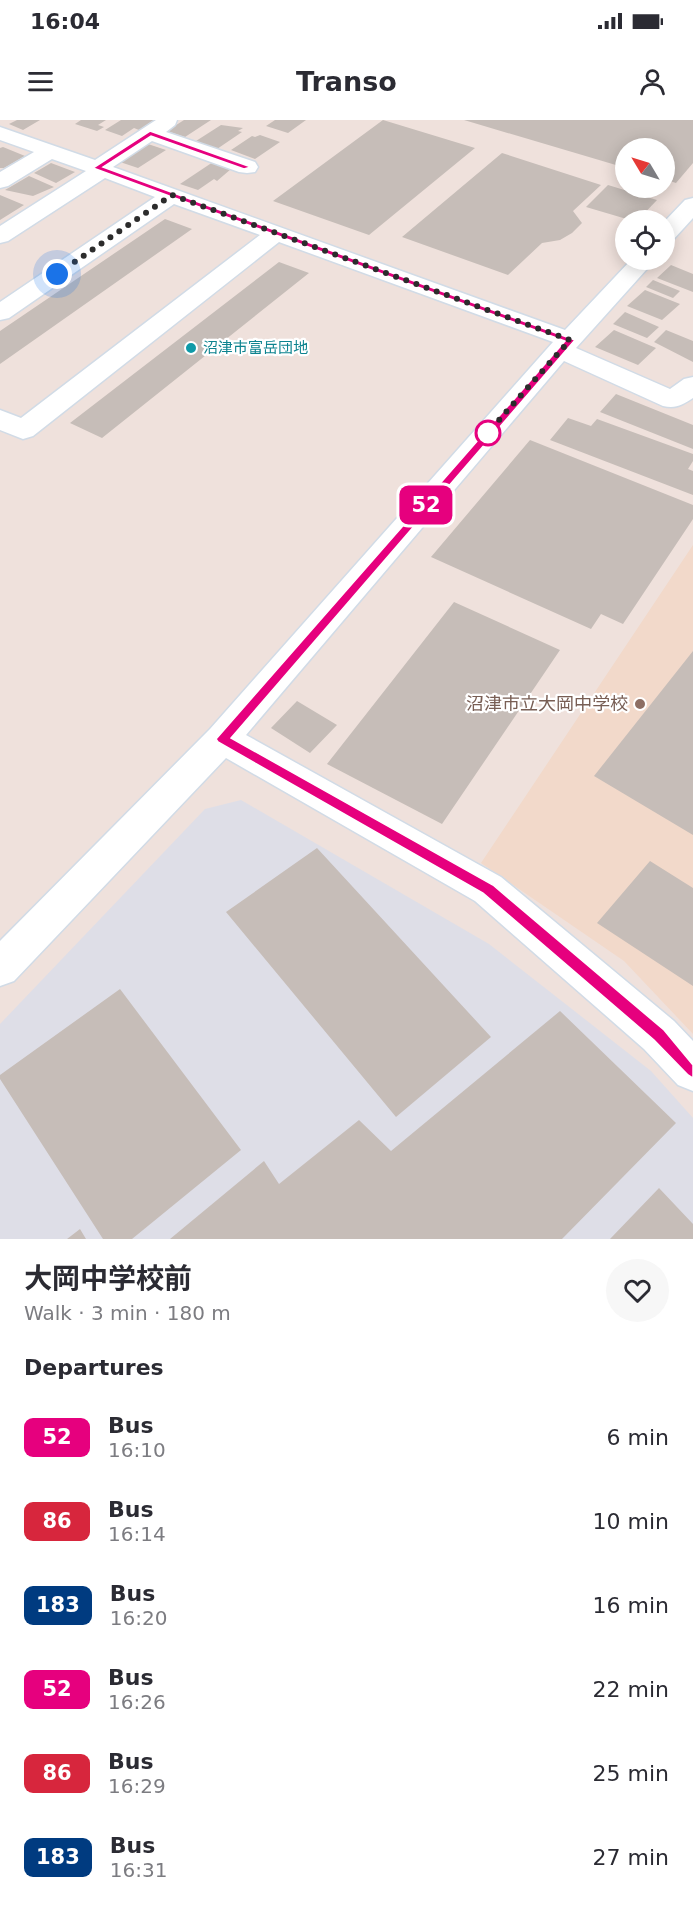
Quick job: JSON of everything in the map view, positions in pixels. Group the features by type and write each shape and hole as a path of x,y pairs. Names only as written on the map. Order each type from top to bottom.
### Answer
{"street":[{"path":"0,236 170,120"},
{"path":"0,133 277,233 565,345 686,398"},
{"path":"150,133 247,167"},
{"path":"0,181 51,151"},
{"path":"0,313 172,195"},
{"path":"675,224 693,205"},
{"path":"0,418 23,430 277,233"},
{"path":"0,968 222,739 565,345 634,270"},
{"path":"222,739 488,889 659,1035 693,1070"}],"shaded area":[{"name":"沼津市立大岡中学校","path":"693,545 693,1034 624,961 481,863"},
{"path":"241,800 489,944 651,1071 693,1118 693,1239 0,1239 0,1024 205,809"}],"building":[{"path":"17,120 40,120 23,130 9,124"},
{"path":"81,120 106,120 98,125 104,127 97,131 75,124"},
{"path":"121,120 154,120 139,130 134,128 122,136 105,130"},
{"path":"184,120 211,120 185,137 167,131"},
{"path":"275,120 306,120 288,133 266,126"},
{"path":"383,120 475,148 369,235 273,201"},
{"path":"464,120 693,120 693,163 676,183 675,138 615,138 615,165"},
{"path":"221,125 243,128 238,131 242,132 217,149 196,141"},
{"path":"260,135 280,142 255,159 231,150 252,136"},
{"path":"148,144 166,150 138,168 120,162"},
{"path":"3,147 25,156 0,168 0,148"},
{"path":"502,153 601,185 573,211 582,223 572,233 560,240 542,243 508,275 402,237"},
{"path":"213,162 231,169 217,181 214,179 198,190 180,184"},
{"path":"51,163 75,172 56,183 34,173"},
{"path":"29,176 54,187 33,196 5,190"},
{"path":"608,185 615,187 615,198 657,200 648,210 615,210 615,216 586,207"},
{"path":"0,195 24,205 0,220"},
{"path":"165,219 192,229 0,364 0,331"},
{"name":"沼津市富岳団地","path":"279,262 309,273 102,438 70,423"},
{"path":"675,267 693,274 693,292 657,278 666,270 675,270"},
{"path":"653,280 680,291 673,298 646,287"},
{"path":"645,290 680,304 662,320 627,306"},
{"path":"625,312 659,327 647,338 613,324"},
{"path":"614,330 656,348 638,365 595,347"},
{"path":"666,330 693,341 693,362 654,342"},
{"path":"616,394 693,425 693,449 600,412"},
{"path":"568,418 591,426 597,419 693,454 693,461 688,469 693,471 693,495 550,440"},
{"path":"530,440 693,505 693,519 623,624 601,614 591,629 431,557"},
{"path":"454,602 560,650 442,824 327,764"},
{"path":"693,651 693,835 594,776"},
{"path":"297,701 337,725 310,753 271,728"},
{"path":"317,848 491,1037 396,1117 226,912"},
{"path":"650,861 693,888 693,986 597,923"},
{"path":"120,989 241,1150 132,1239 103,1239 0,1079 0,1075"},
{"path":"560,1011 676,1123 562,1239 170,1239 264,1161 279,1184 359,1120 391,1151"},
{"path":"659,1188 693,1224 693,1239 610,1239"},
{"path":"80,1229 86,1239 67,1239"}],"bus line":[{"name":"52","path":"247,167 150,133 97,168 570,340 222,739 488,889 659,1035 693,1070"}],"place":[{"name":"沼津市富岳団地","path":"191,348"},
{"name":"沼津市立大岡中学校","path":"640,704"}],"route":[{"path":"57,274 172,195 570,340 483,438 488,433"}]}
